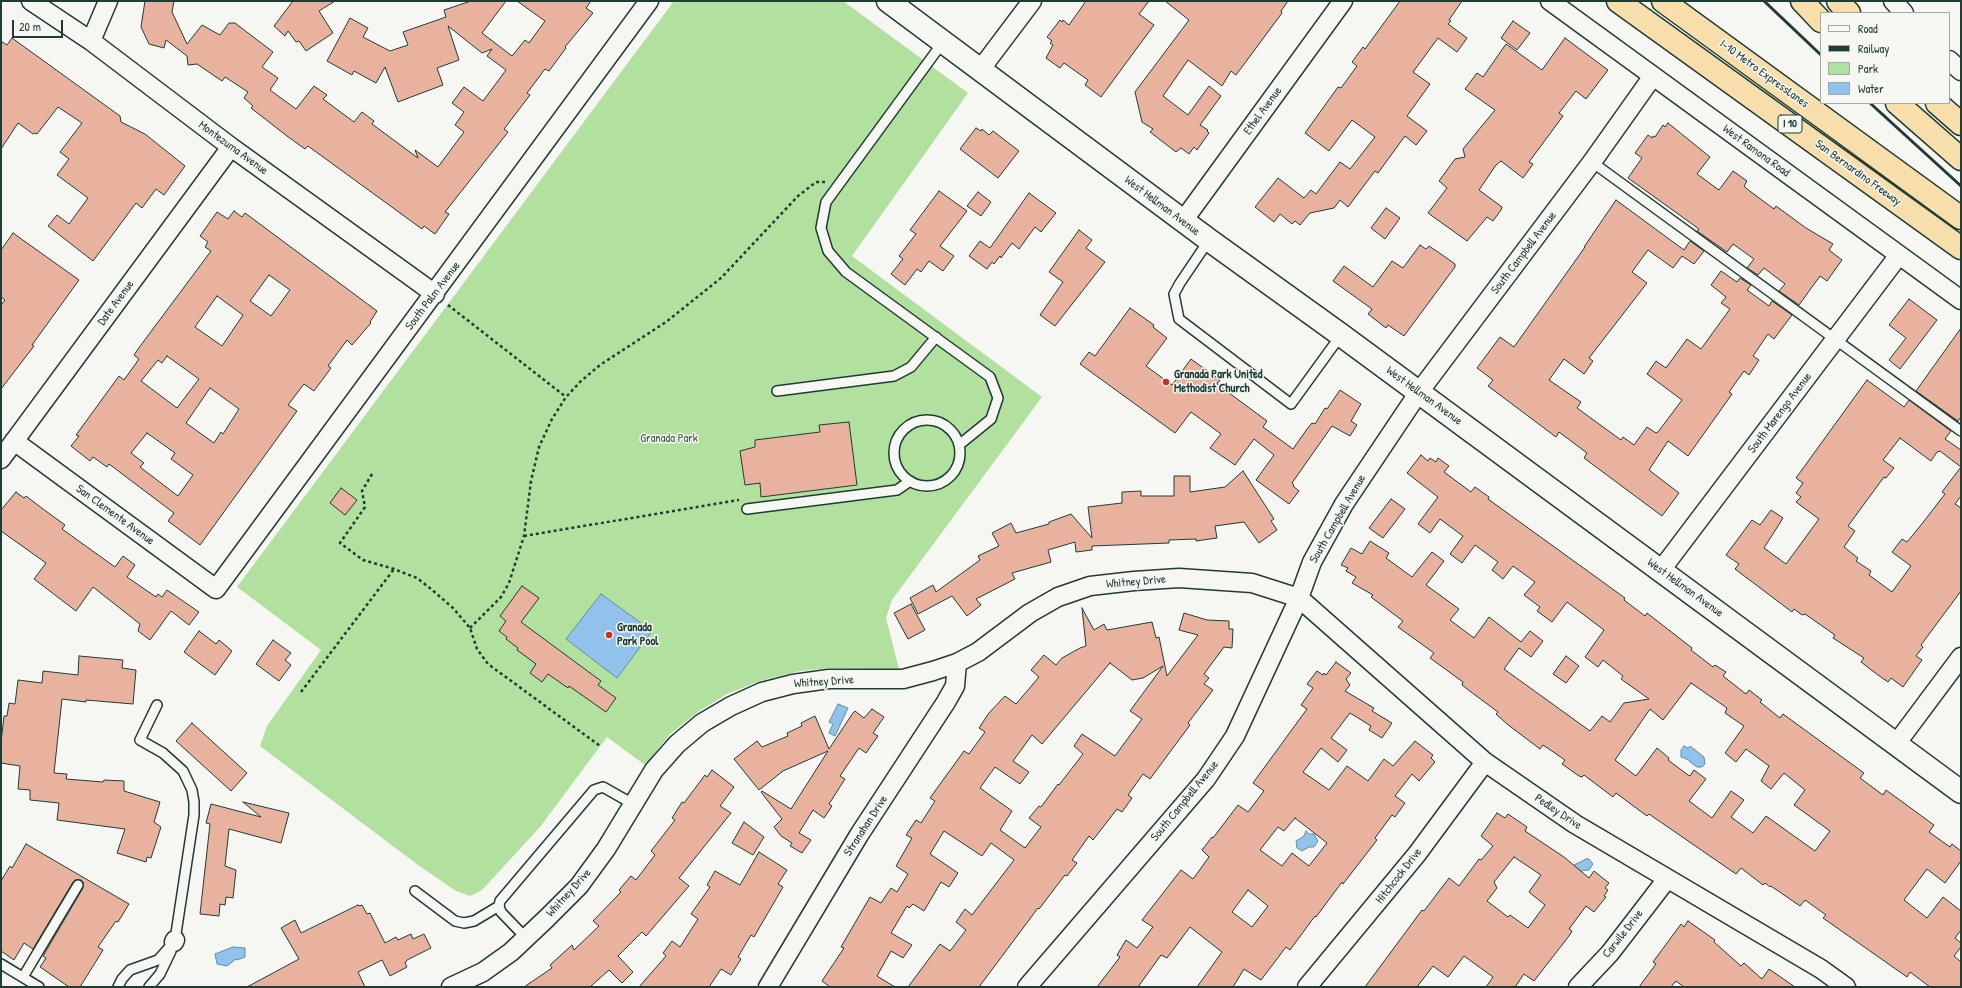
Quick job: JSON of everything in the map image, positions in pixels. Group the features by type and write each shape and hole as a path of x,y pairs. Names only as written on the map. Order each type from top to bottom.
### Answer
{"highway":[{"name":"San Bernardino Freeway","path":"1618,1 1961,248"},
{"name":"I-10 Metro ExpressLanes","path":"1663,1 1961,218"},
{"path":"1802,1 1820,21"},
{"path":"1838,1 1848,12"},
{"path":"1899,104 1961,159"},
{"path":"1938,104 1961,124"}],"street":[{"name":"Montezuma Avenue","path":"31,1 91,41 231,147 440,299"},
{"path":"91,41 108,1"},
{"name":"South Palm Avenue","path":"216,589 440,299 650,1"},
{"name":"West Hellman Avenue","path":"888,1 1183,221 1419,392 1961,792"},
{"path":"980,70 1032,1"},
{"name":"Ethel Avenue","path":"1183,221 1343,1"},
{"name":"West Ramona Road","path":"1550,1 1961,300"},
{"path":"1893,1 1903,12"},
{"path":"1950,61 1961,71"},
{"name":"South Campbell Avenue","path":"1027,987 1206,779 1235,736 1299,598 1312,562 1344,504 1419,392 1592,162 1654,76"},
{"name":"Date Avenue","path":"1,459 231,147"},
{"name":"South Marengo Avenue","path":"1661,570 1899,255"},
{"name":"San Clemente Avenue","path":"14,441 216,589"},
{"name":"Whitney Drive","path":"451,987 483,972 511,952 579,886 606,849 654,770 676,744 702,723 731,706 762,692 793,684 829,679 904,679 957,663 978,652 1030,613 1058,597 1090,586 1164,579 1216,580 1252,583 1299,598"},
{"name":"Pedley Drive","path":"1299,598 1485,762 1574,824 1821,969 1846,987"},
{"path":"1896,744 1961,657"},
{"name":"Stranahan Drive","path":"768,987 859,835 946,702 955,686 957,663"},
{"name":"Hitchcock Drive","path":"1307,987 1417,854 1485,762"},
{"name":"Carwile Drive","path":"1578,987 1610,953 1667,879"}],"lane":[{"path":"943,42 826,202 821,228 828,251 846,272 990,377 998,398 991,419 959,445"},
{"path":"1592,162 1961,431"},
{"path":"1209,240 1174,294 1180,319 1292,404 1341,335"},
{"path":"777,390 894,376 911,367 936,337"},
{"path":"919,420 932,420 944,424 954,433 959,445 960,458 956,470 947,479 935,485 922,486 910,481 901,472 895,461 894,448 899,436 908,426 919,420"},
{"path":"747,509 897,490 910,481"},
{"path":"149,987 162,970 175,941 192,830 194,802 192,790 183,771 164,753 140,740 157,705"},
{"path":"526,938 501,912 499,906 500,901 594,790 603,787 632,804"},
{"path":"23,977 78,885"},
{"path":"415,891 455,920 464,923 474,921 499,906"},
{"path":"118,987 122,978 130,970 158,960 175,941"},
{"path":"1,964 39,987"}],"path":[{"path":"470,628 501,597 509,583 524,536 531,481 539,447 552,419 566,397 581,381 600,365 666,322 721,278 798,196 816,182 842,180"},
{"path":"440,299 566,397"},
{"path":"372,474 362,492 365,506 340,543 363,560 394,569 417,578 453,608 470,628 477,649 488,664 600,746"},
{"path":"524,536 744,499"},
{"path":"301,692 394,569"}],"green space":[{"name":"Granada Park","path":"674,1 843,1 968,93 852,256 1042,397 892,600 886,618 899,669 830,668 800,671 763,680 727,694 699,711 670,734 645,765 607,737 540,827 482,890 470,896 456,891 418,865 260,746 267,726 321,650 237,587"}],"water":[{"name":"Granada Park Pool","path":"601,594 652,631 617,678 566,639"},
{"path":"838,704 848,708 835,736 829,733 833,724 829,722"},
{"path":"1684,746 1688,748 1690,746 1704,757 1705,764 1702,767 1697,767 1689,760 1681,757 1681,750"},
{"path":"1306,831 1309,834 1314,834 1318,841 1314,847 1309,847 1302,851 1297,848 1296,841 1304,836"},
{"path":"1589,859 1593,864 1589,870 1580,871 1572,866"},
{"path":"233,947 245,948 245,957 236,959 227,966 217,964 215,954"}],"building":[{"path":"145,1 174,1 172,12 187,44 202,25 220,35 229,23 235,23 273,52 262,67 278,78 270,90 296,109 314,86 327,95 323,99 354,122 362,112 374,121 372,124 418,158 415,150 438,167 464,132 455,125 464,112 452,103 464,87 483,101 506,70 487,56 492,49 482,53 448,26 459,60 437,68 443,85 398,102 385,67 376,83 354,71 352,75 327,61 350,18 368,28 363,37 390,51 408,45 403,32 446,17 444,10 471,1 506,1 482,33 512,56 525,40 529,43 545,21 517,1 591,1 586,8 593,13 565,47 566,48 549,71 545,69 527,93 530,95 504,129 508,132 445,212 449,214 435,234 424,226 422,229 308,146 305,149 287,136 251,108 253,106 244,98 248,92 225,77 222,81 197,64 188,65 187,56 166,40 164,48 149,44 141,27"},
{"path":"293,1 335,1 319,11 333,33 306,51 299,41 296,42 288,31 285,36 274,26"},
{"path":"1086,1 1149,1 1139,14 1154,25 1101,97 1085,85 1088,80 1064,63 1060,68 1046,58 1053,45 1050,43 1052,41 1047,37 1060,20 1062,22 1063,20 1069,25"},
{"path":"1165,1 1288,1 1281,11 1282,13 1236,75 1231,71 1222,86 1188,60 1163,96 1188,115 1209,86 1221,96 1200,125 1208,130 1207,131 1209,133 1197,150 1194,147 1189,154 1181,148 1176,152 1150,132 1153,129 1142,122 1135,92 1189,20"},
{"path":"1400,1 1462,1 1449,20 1451,21 1448,24 1467,38 1457,52 1438,38 1413,72 1430,84 1407,116 1427,131 1416,145 1405,136 1378,173 1375,171 1348,207 1340,200 1334,208 1310,213 1300,225 1295,221 1292,224 1280,214 1274,222 1255,207 1278,178 1304,198 1311,190 1316,194 1340,162 1350,169 1375,137 1352,120 1329,151 1305,133 1338,87 1341,88 1357,66 1352,62 1363,47 1365,49"},
{"path":"1513,21 1530,33 1517,50 1501,38"},
{"path":"12,38 120,116 121,122 145,134 185,166 164,195 156,189 142,208 136,203 93,261 48,226 57,215 69,224 88,198 57,175 69,159 60,152 82,123 58,107 37,134 33,134 18,123 1,149 1,41 7,45"},
{"path":"1565,38 1608,70 1586,99 1576,91 1559,113 1563,116 1529,162 1533,164 1523,178 1501,161 1496,165 1479,190 1502,207 1501,210 1493,221 1487,217 1467,241 1428,213 1447,188 1439,181 1455,159 1465,157 1463,149 1495,110 1465,89 1477,73 1483,77 1506,44 1542,70"},
{"path":"1668,123 1710,157 1697,174 1719,190 1733,171 1747,181 1744,186 1747,189 1774,209 1776,206 1806,228 1833,244 1829,250 1842,260 1827,281 1820,276 1799,305 1779,291 1785,284 1764,268 1758,275 1747,268 1754,259 1733,244 1727,252 1697,231 1699,229 1628,178 1642,158 1635,153 1648,135 1652,138 1653,136 1655,137 1663,125 1665,127"},
{"path":"976,128 981,131 982,129 989,135 993,131 1019,151 998,178 960,149"},
{"path":"939,191 967,211 940,246 954,256 943,271 929,261 921,272 917,269 905,285 891,274 903,259 899,256 916,234 910,230"},
{"path":"978,192 991,202 981,216 967,206"},
{"path":"1029,193 1056,213 1041,232 1035,227 1019,249 1012,243 1001,258 1000,256 994,264 992,262 987,269 969,256 980,241 990,248"},
{"path":"1616,200 1684,250 1690,241 1704,251 1694,264 1682,256 1673,268 1648,250 1632,272 1647,283 1589,358 1593,361 1584,374 1564,359 1549,380 1581,402 1577,408 1621,440 1623,437 1634,445 1647,427 1656,433 1658,432 1682,400 1647,374 1656,361 1666,368 1687,339 1701,349 1730,309 1721,303 1726,297 1711,285 1721,271 1737,282 1740,278 1751,285 1747,290 1769,306 1772,301 1792,315 1774,339 1768,334 1753,356 1759,360 1749,375 1744,371 1729,392 1732,394 1688,456 1668,441 1649,470 1679,493 1662,516 1584,458 1587,453 1559,432 1556,437 1488,386 1493,380 1477,368 1500,337 1514,347 1585,247"},
{"path":"1386,208 1400,218 1385,239 1371,228"},
{"path":"234,211 242,217 245,213 377,311 370,322 371,323 352,345 347,340 328,366 331,368 314,391 304,384 288,405 297,411 200,545 168,521 174,513 109,464 107,467 93,457 90,461 71,446 79,436 76,435 119,376 124,380 139,359 134,355 138,349 211,251 205,247 208,242 200,236 217,212 228,219","holes":["269,275 290,290 271,316 250,301","217,296 243,315 222,346 195,327","167,356 199,379 177,408 141,381 158,360 162,363","210,388 239,409 223,434 221,432 214,443 186,423","147,433 175,453 171,459 193,475 178,496 140,467 144,463 131,453"]},
{"path":"1079,230 1092,240 1086,248 1105,262 1055,326 1040,315 1063,282 1049,272"},
{"path":"13,233 79,280 32,345 34,346 1,389 1,305 5,300 1,297 1,250"},
{"path":"1420,245 1426,249 1429,246 1455,264 1455,267 1404,336 1388,325 1386,328 1368,314 1372,309 1333,281 1344,266 1373,287 1392,261 1403,268"},
{"path":"1909,299 1937,320 1900,369 1889,360 1906,338 1889,325"},
{"path":"1130,308 1154,325 1153,327 1167,338 1146,366 1172,385 1191,359 1220,380 1217,384 1267,421 1263,427 1293,449 1312,423 1315,424 1325,408 1327,409 1340,390 1361,404 1351,421 1357,425 1350,436 1332,426 1292,483 1294,485 1293,486 1299,491 1289,504 1256,480 1274,455 1254,439 1235,465 1210,448 1221,434 1191,412 1175,433 1080,364 1089,352 1095,356"},
{"path":"1961,328 1961,417 1958,421 1916,391"},
{"path":"1867,380 1904,407 1909,400 1951,431 1945,439 1961,450 1961,467 1961,496 1955,504 1961,508 1961,591 1921,645 1923,647 1916,656 1922,660 1903,687 1891,678 1888,682 1878,675 1861,662 1864,658 1833,638 1835,635 1805,614 1802,615 1794,609 1792,612 1735,569 1739,564 1726,555 1752,520 1760,525 1771,510 1783,518 1764,548 1786,564 1819,519 1796,502 1801,497 1796,493 1803,483 1796,478","holes":["1900,438 1931,461 1937,452 1940,451 1961,467 1942,492 1945,494 1907,542 1902,539 1892,552 1911,566 1892,592 1869,575 1871,571 1856,561 1858,558 1844,547 1855,531 1848,526 1884,477 1886,478 1894,468 1883,460"]},
{"path":"849,422 857,485 761,497 760,483 745,485 740,451 755,447 755,440 820,432 819,425"},
{"path":"1421,455 1428,461 1430,458 1436,462 1438,458 1449,466 1444,472 1471,492 1475,487 1489,497 1488,499 1625,598 1624,600 1645,616 1647,613 1692,648 1691,650 1713,667 1715,665 1726,672 1723,676 1746,694 1749,690 1762,700 1760,702 1780,718 1783,714 1864,773 1860,778 1883,795 1886,790 1934,825 1929,832 1950,847 1952,844 1961,851 1961,861 1945,883 1927,869 1904,900 1927,918 1943,897 1961,911 1961,930 1955,938 1961,943 1961,947 1954,956 1961,962 1961,987 1930,987 1910,972 1907,977 1823,918 1826,915 1805,900 1800,906 1771,886 1770,887 1765,883 1763,885 1741,868 1736,874 1649,814 1647,816 1616,793 1613,797 1584,775 1582,777 1579,776 1562,764 1565,760 1543,745 1540,749 1507,724 1496,714 1498,712 1462,685 1463,682 1430,658 1434,653 1398,627 1403,621 1371,597 1373,595 1352,583 1356,577 1346,571 1348,568 1341,565 1351,548 1362,554 1370,541 1389,553 1386,558 1412,577 1432,552 1444,561 1426,585 1459,609 1450,620 1474,638 1489,617 1521,642 1530,631 1543,641 1531,657 1519,648 1504,669 1590,731 1602,716 1610,722 1624,703 1649,699 1621,679 1623,676 1603,660 1598,667 1585,657 1604,630 1567,602 1552,622 1537,611 1540,607 1524,595 1535,582 1513,566 1503,579 1492,570 1498,562 1475,545 1462,563 1450,554 1463,536 1440,519 1430,533 1418,524 1438,497 1407,473","holes":["1691,683 1727,708 1725,713 1744,726 1725,753 1736,762 1746,749 1769,766 1761,781 1771,789 1784,773 1805,790 1794,805 1830,831 1815,851 1766,816 1753,833 1731,817 1744,800 1731,791 1712,818 1689,801 1706,779 1694,770 1690,776 1688,775 1668,760 1669,758 1657,748 1636,776 1615,760 1650,709 1663,720"]},
{"path":"1243,471 1274,519 1271,521 1277,530 1259,543 1244,522 1215,526 1217,538 1196,541 1196,539 1169,540 1169,543 1092,546 1092,550 1076,552 1075,542 1048,550 1051,562 1012,573 1015,579 976,599 981,605 967,616 952,596 918,614 910,598 933,585 936,592 980,560 978,556 999,546 992,533 1011,523 1016,533 1049,524 1049,522 1071,514 1092,538 1088,507 1122,503 1122,492 1141,491 1141,496 1174,496 1174,476 1190,476 1190,492 1225,487"},
{"path":"341,488 357,500 345,515 330,503"},
{"path":"16,492 24,498 26,496 65,525 62,529 115,567 123,556 135,565 127,577 156,597 158,594 162,597 167,590 199,612 189,625 171,611 150,640 138,631 140,624 93,587 76,611 34,579 46,563 1,531 1,510"},
{"path":"1391,499 1405,509 1383,538 1369,528"},
{"path":"522,586 539,598 521,622 601,681 598,685 616,698 606,712 569,686 568,688 548,674 542,682 530,673 536,664 517,650 518,648 506,639 507,637 499,631 506,621 500,616"},
{"path":"911,604 925,630 908,639 894,613"},
{"path":"1082,608 1094,630 1104,624 1107,630 1152,622 1156,638 1159,637 1167,676 1198,635 1179,630 1184,613 1207,620 1229,621 1229,629 1233,629 1232,648 1224,647 1204,674 1209,678 1204,684 1213,690 1188,723 1190,725 1150,779 1143,774 1128,795 1132,798 1122,812 1117,809 1093,840 1089,836 1072,860 1077,863 1067,876 1065,875 1039,909 1038,908 979,987 908,987 940,944 950,951 966,930 956,922 965,909 972,915 1014,860 991,843 982,856 944,831 930,854 958,873 949,887 941,882 924,911 913,904 909,908 907,906 891,933 912,945 903,958 891,951 877,976 895,987 830,987 822,981 844,948 841,947 870,897 881,903 891,888 897,892 908,874 896,866 912,838 906,835 916,820 921,823 935,801 930,798 964,751 969,754 985,732 979,728 989,713 1005,696 1016,704 1039,677 1031,670 1044,655 1056,665 1062,658 1086,646","holes":["1110,663 1132,680 1143,678 1163,666 1130,711 1142,719 1115,756 1082,734 1074,746 1083,754 1041,807 1039,806 1029,818 1041,827 1025,848 1000,830 1012,811 980,788 995,767 1020,784 1029,772 1013,761 1032,735 1042,744"]},
{"path":"199,631 216,644 219,640 232,651 215,675 184,652"},
{"path":"273,640 291,653 285,660 291,665 279,681 256,664"},
{"path":"79,656 123,660 122,668 136,670 133,704 86,700 86,702 62,699 54,773 67,774 66,779 103,782 104,780 124,781 124,791 160,802 154,822 161,827 151,858 147,857 146,862 117,853 125,829 57,820 59,803 30,800 30,790 18,789 20,766 1,763 1,742 4,716 7,716 9,703 15,704 18,680 42,683 43,671 78,675"},
{"path":"1566,656 1579,666 1566,683 1553,674"},
{"path":"1336,662 1351,673 1346,679 1350,685 1345,691 1374,708 1372,711 1392,723 1382,738 1369,730 1371,726 1350,713 1331,738 1347,750 1338,762 1321,748 1303,772 1329,790 1347,766 1368,781 1384,759 1393,766 1415,741 1433,755 1431,758 1435,762 1419,781 1412,774 1395,796 1405,803 1395,817 1392,815 1375,838 1377,840 1343,884 1342,882 1290,950 1286,947 1261,980 1244,969 1233,987 1197,987 1222,952 1190,927 1167,958 1161,955 1138,987 1097,987 1120,957 1117,955 1126,940 1137,948 1153,927 1142,920 1181,870 1193,879 1209,857 1202,850 1212,837 1213,838 1238,805 1248,812 1264,791 1253,783 1307,709 1301,705 1313,688 1307,684 1317,671 1323,675 1324,673 1326,675","holes":["1295,818 1327,843 1309,866 1292,853 1282,866 1260,850 1278,827 1284,831","1248,890 1268,906 1252,927 1232,912"]},
{"path":"872,709 884,717 873,733 878,736 866,753 859,748 840,776 845,779 829,804 832,806 824,818 813,810 799,833 811,840 802,853 790,846 792,843 781,836 774,827 782,819 761,792 762,791 791,809 828,751 783,771 759,790 734,759 757,741 762,747 788,736 787,733 802,726 801,723 815,716 829,749 855,711 864,718"},
{"path":"192,723 247,773 231,791 176,741"},
{"path":"712,770 734,787 720,806 731,813 679,878 689,886 646,936 642,932 618,956 633,972 622,983 609,970 590,987 524,987 552,968 550,965 572,945 574,950 599,926 593,921 621,892 619,890 631,876 636,880 655,855 651,851 675,820 672,818 682,802 684,803 705,775 707,777"},
{"path":"243,802 289,813 281,843 229,829 225,866 236,870 233,898 226,897 225,905 220,904 219,916 200,914 210,824 206,823 211,804 261,817"},
{"path":"1497,813 1505,818 1508,814 1527,827 1525,831 1564,857 1589,878 1594,871 1609,883 1605,888 1608,890 1604,896 1606,897 1594,912 1586,906 1569,929 1572,931 1569,936 1534,981 1524,974 1515,987 1486,987 1493,977 1464,956 1448,977 1433,966 1417,987 1365,987 1422,910 1424,911 1449,878 1459,886 1479,859 1481,860 1493,846 1481,836","holes":["1514,857 1541,875 1529,892 1545,905 1528,928 1510,915 1508,917 1487,901 1497,888 1494,882"]},
{"path":"744,822 764,837 753,855 732,843"},
{"path":"26,844 129,904 118,922 116,921 98,947 103,950 80,987 69,987 40,967 46,958 43,956 83,888 83,882 81,880 75,880 73,882 33,949 24,943 14,960 1,951 1,881 10,866 12,868"},
{"path":"759,852 787,870 778,884 783,887 754,937 751,935 738,957 741,959 731,975 721,969 709,987 639,987 666,956 663,953 672,941 680,947 698,919 691,914 710,887 707,885 715,871 740,885"},
{"path":"358,905 362,905 367,914 370,913 385,943 396,937 398,940 411,934 413,939 424,934 431,948 407,960 405,963 407,967 390,976 382,960 358,972 365,987 247,987 299,959 281,928 295,920 301,933"},
{"path":"1688,921 1715,940 1714,942 1741,966 1744,963 1762,979 1769,969 1795,987 1684,987 1676,981 1671,987 1639,987 1656,964 1653,962 1681,924 1684,927"}],"railway":[{"path":"1764,1 1820,54"},
{"path":"1871,104 1961,186"}],"place":[{"name":"Granada Park United Methodist Church","path":"1166,382"},
{"name":"Granada Park Pool","path":"609,635"}]}
